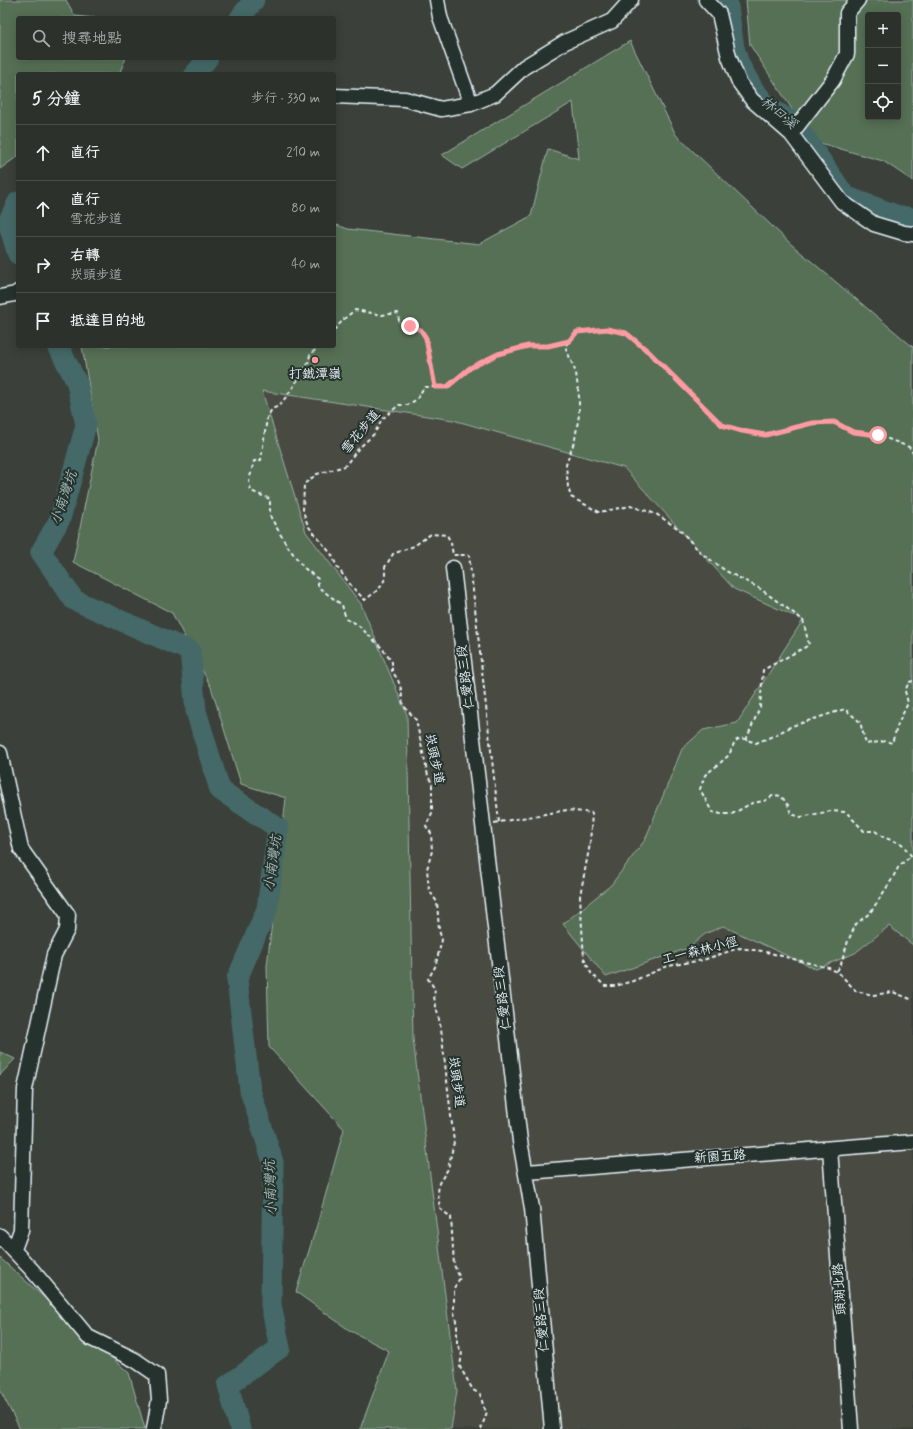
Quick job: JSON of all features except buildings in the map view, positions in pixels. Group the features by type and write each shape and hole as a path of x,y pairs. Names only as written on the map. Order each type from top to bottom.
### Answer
{"street":[{"path":"437,0 440,16 471,104"},
{"path":"336,96 406,99 441,109 471,104 495,94 524,67 565,42 612,21 631,0"},
{"path":"706,0 719,14 729,57 740,82 752,100 791,134 842,202 874,224 904,233 913,234"},
{"path":"791,134 833,80 847,54 846,13 858,0"},
{"path":"0,297 16,293"},
{"name":"仁愛路三段","path":"453,561 520,1141 533,1215 552,1429"},
{"path":"0,753 21,849 68,915 67,930 54,955 25,1090 21,1230 14,1249"},
{"name":"新園五路","path":"526,1172 913,1142"},
{"name":"頭湖北路","path":"830,1149 851,1429"},
{"path":"0,1236 14,1249 88,1338 135,1360 157,1375 159,1400 154,1429"}],"path":[{"path":"336,328 355,310 382,315 398,313 399,321 421,330 426,338 435,387"},
{"name":"雪花步道","path":"453,561 451,543 448,535 431,534 414,546 393,554 386,567 385,579 379,589 366,600 352,588 337,567 332,555 308,526 303,511 304,484 317,474 345,466 374,434 382,420 399,405 408,405 417,399 424,387 447,387 470,368 498,354 528,346 548,346 569,341 577,332 607,329 626,333 649,352 722,425 742,431 765,435 812,423 834,422 853,432 878,435 909,447 913,453"},
{"path":"569,341 565,346 576,373 579,397 579,415 575,439 566,465 568,487 571,497 599,512 631,506 656,514 679,529 701,553 720,566 759,588 803,620 809,645 763,670 760,707 746,740"},
{"name":"崁頭步道","path":"318,348 310,354 309,361 279,406 272,409 266,418 261,460 254,461 248,481 251,491 270,499 270,516 290,550 303,567 318,579 318,587 342,605 346,619 357,624 382,648 392,662 392,671 398,680 401,689 403,705 416,720 428,776 432,784 432,813 426,826 431,833 432,851 427,868 429,890 437,902 439,930 442,940 435,967 428,979 435,989 434,996 441,1029 443,1054 446,1062 454,1142 448,1169 439,1183 438,1193 440,1209 451,1217 454,1265 460,1278 454,1288 454,1312 457,1326 457,1345 462,1352 460,1367 472,1390 480,1394 484,1408 487,1412 480,1429"},
{"path":"453,561 469,555 499,822"},
{"path":"837,971 841,964 848,940 856,924 870,913 899,866 912,857 902,844 883,837 875,831 864,830 846,812 831,811 801,817 791,814 788,805 781,796 774,795 764,801 752,803 732,814 721,814 712,812 700,789 705,775 729,755 736,742 741,738 756,742 773,736 792,726 845,709 860,722 866,744 886,741 892,743 898,724 908,703 905,691 909,682 913,681"},
{"name":"工一森林小徑","path":"483,824 567,810 592,813 590,844 580,896 584,958 591,973 605,986 615,986 650,975 668,966 703,960 739,948 762,951 829,968 837,971 856,991 873,995 893,992 913,1000"}],"shaded area":[{"path":"262,391 453,420 624,468 734,589 803,620 737,724 703,730 682,749 645,840 611,885 563,924 688,948 705,934 723,926 816,969 855,953 889,926 913,945 913,1429 451,1429 457,1391 413,1039 407,715 361,604 306,532"}],"green space":[{"path":"0,0 66,0 75,16 16,16 16,60 125,60 120,72 16,72 16,157 0,169"},
{"path":"746,0 913,0 913,181 883,161 813,141 750,45"},
{"path":"630,41 676,135 792,245 913,347 913,945 889,926 855,953 816,969 723,926 705,934 688,948 606,977 563,924 611,885 645,840 682,749 703,730 737,723 803,620 734,589 624,468 453,420 262,391 306,532 361,604 407,715 413,1039 457,1391 451,1429 360,1429 389,1351 349,1330 296,1292 317,1225 344,1129 269,1047 267,966 286,798 241,784 211,687 172,613 73,562 98,440 82,348 336,348 336,225 348,229 479,244 531,216 548,149 579,159 573,102 462,169 442,155"},
{"path":"0,1052 15,1059 0,1075"},
{"path":"0,1258 129,1373 145,1429 20,1429 0,1390"}],"waterway":[{"name":"小南灣坑","path":"242,16 254,0"},
{"name":"林口溪","path":"727,0 734,48 739,64 753,89 768,107 795,123 845,196 896,215 913,218"},
{"name":"小南灣坑","path":"197,72 206,60"},
{"name":"小南灣坑","path":"16,206 8,222 16,248"},
{"name":"小南灣坑","path":"59,348 77,383 86,425 60,519 41,552 74,600 190,651 196,711 220,790 278,828 267,909 237,979 250,1090 273,1162 271,1305 280,1348 228,1385 240,1429"}],"place":[{"name":"打鐵潭嶺","path":"315,360"}],"route":[{"path":"410,326 421,330 426,338 435,387 447,387 470,368 498,354 528,346 548,346 569,341 577,332 607,329 626,333 649,352 722,425 742,431 765,435 812,423 834,422 853,432 878,435"}]}
